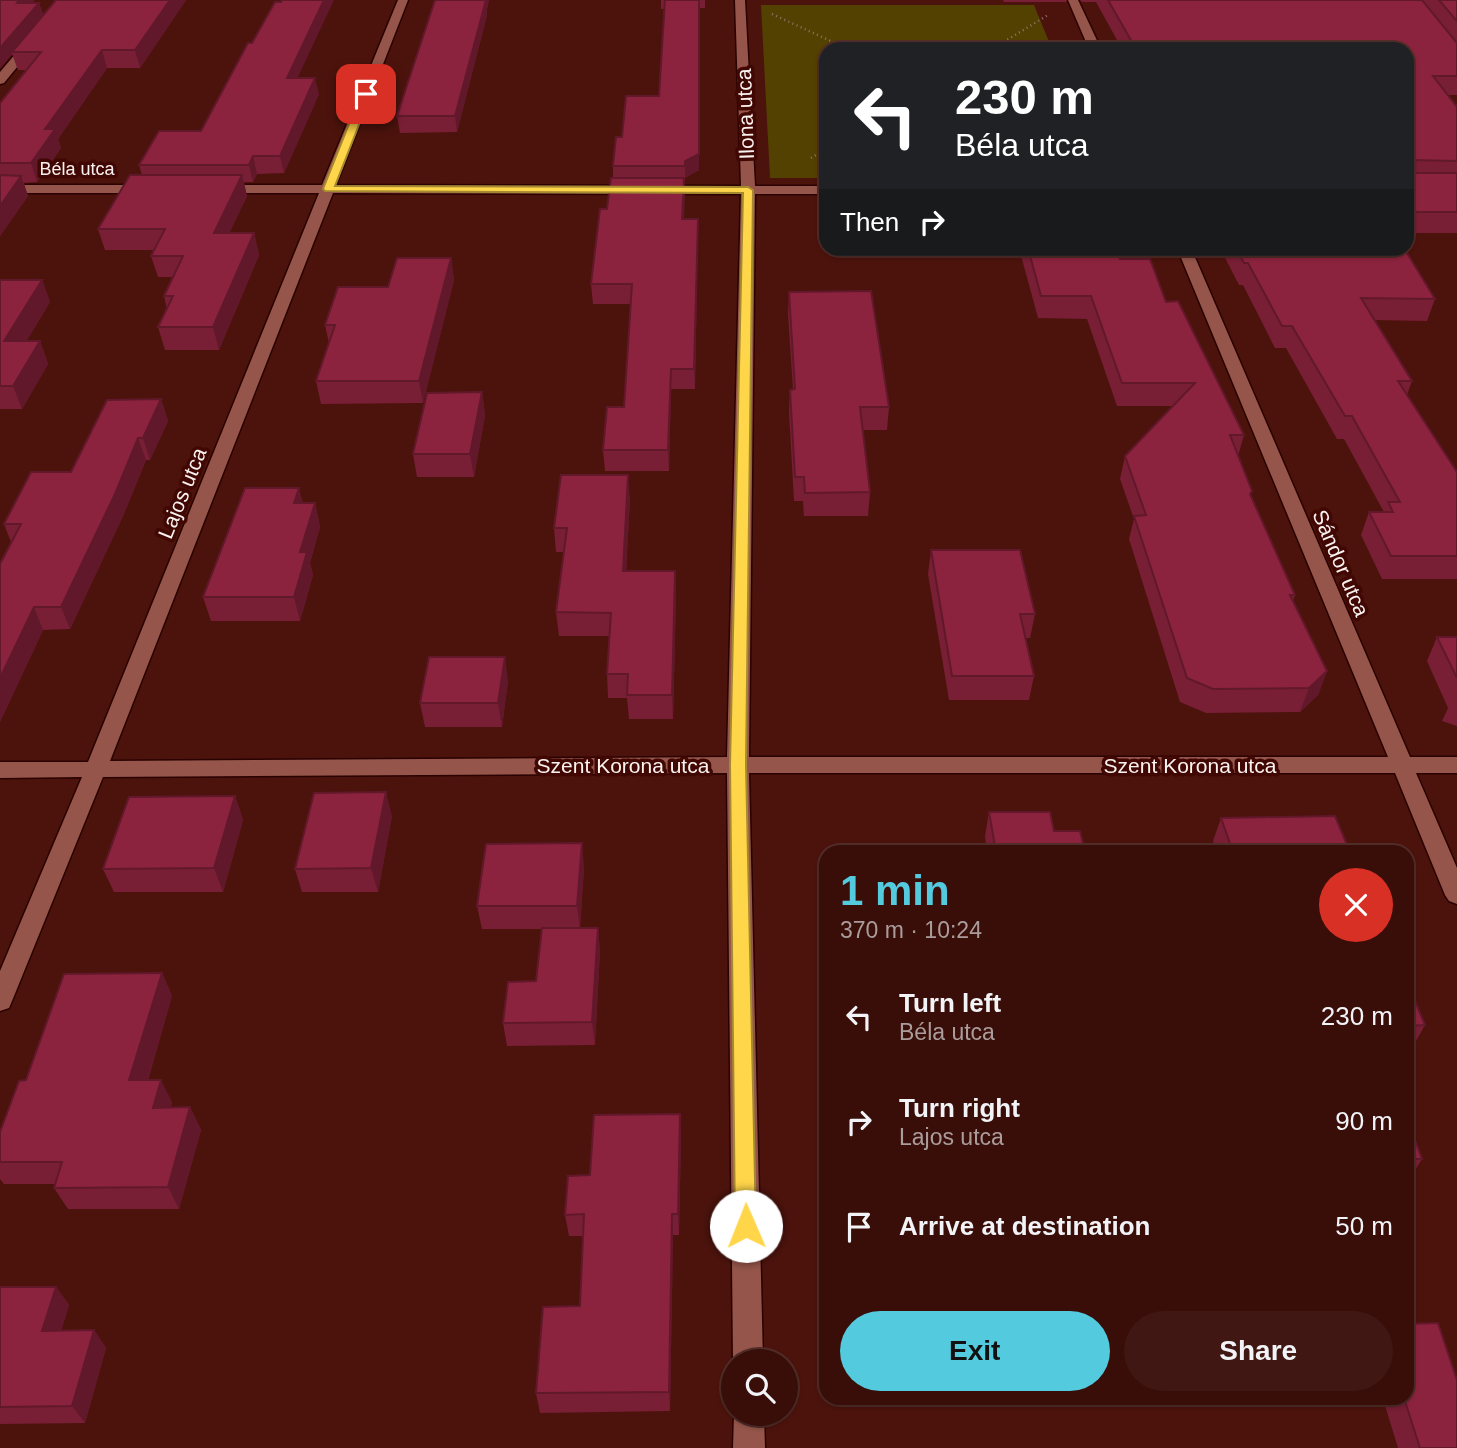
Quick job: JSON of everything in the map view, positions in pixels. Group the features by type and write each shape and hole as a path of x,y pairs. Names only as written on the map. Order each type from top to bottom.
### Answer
{"street":[{"path":"0,80 67,0"},
{"name":"Lajos utca","path":"0,1001 96,769 404,0"},
{"name":"Ilona utca","path":"740,4 748,190 738,765 748,1349"},
{"path":"1074,4 1092,42"},
{"name":"Béla utca","path":"0,189 164,189"},
{"path":"205,189 819,190"},
{"name":"Sándor utca","path":"1187,256 1457,895"},
{"name":"Szent Korona utca","path":"0,770 738,765 1457,765"},
{"path":"749,1426 749,1448"}],"path":[{"path":"740,4 759,9 832,42"},
{"path":"1003,42 1059,8 1074,4"}],"shaded area":[{"path":"761,5 1034,5 1049,42 819,42 819,178 770,178"}],"building":[{"path":"0,0 39,3 0,48"},
{"path":"56,0 170,0 135,50 102,50 45,129 55,129 31,163 0,163 0,103 41,52 12,52"},
{"path":"324,0 287,78 315,78 280,156 253,156 249,165 139,165 159,131 201,131 248,43 252,43 275,2"},
{"path":"435,0 486,0 455,116 397,116"},
{"path":"665,0 699,0 699,154 685,161 685,166 613,166 616,137 622,137 626,96 659,96"},
{"path":"1108,0 1422,0 1457,43 1457,76 1433,76 1457,107 1457,161 1414,160 1414,42 1132,42"},
{"path":"1439,0 1457,0 1457,21"},
{"path":"1414,173 1457,173 1457,212 1414,212"},
{"path":"0,175 21,176 0,206"},
{"path":"130,175 242,175 214,233 254,233 213,327 158,327 173,296 164,296 183,256 151,256 165,229 98,229"},
{"path":"611,178 684,178 682,219 698,219 694,369 671,369 668,450 603,450 607,407 624,407 632,284 591,284 600,209 607,209"},
{"path":"1030,256 1119,256 1120,259 1150,259 1166,302 1178,301 1244,435 1230,435 1252,491 1250,494 1295,595 1290,595 1327,671 1309,688 1213,689 1187,678 1134,516 1146,515 1125,456 1195,383 1122,383 1091,296 1041,296"},
{"path":"1240,256 1409,256 1435,299 1361,298 1412,381 1398,381 1457,472 1457,556 1391,556 1369,512 1393,512 1388,502 1400,502 1352,416 1345,416 1292,326 1282,326 1248,263 1244,263"},
{"path":"397,258 451,258 419,381 316,381 335,325 325,325 338,287 388,287"},
{"path":"0,280 42,280 4,341 40,341 13,386 0,386"},
{"path":"871,291 889,407 860,407 870,492 805,493 804,477 795,477 790,390 795,389 789,292"},
{"path":"482,392 470,454 413,454 427,393"},
{"path":"161,399 143,438 138,438 115,494 61,607 34,607 0,678 0,564 21,524 4,524 31,472 71,472 107,400"},
{"path":"561,475 628,475 623,571 675,571 672,695 627,695 628,674 607,674 611,613 556,612 567,528 554,528"},
{"path":"245,488 299,488 294,503 315,503 300,552 307,552 294,597 203,597"},
{"path":"931,550 1020,550 1035,614 1020,614 1034,676 952,676"},
{"path":"1437,637 1457,637 1457,678"},
{"path":"429,657 505,657 498,703 420,703"},
{"path":"386,792 371,868 295,869 314,793"},
{"path":"235,796 214,868 103,869 129,797"},
{"path":"989,812 1050,812 1054,831 1080,831 1083,845 995,845"},
{"path":"1335,816 1347,845 1231,845 1221,818"},
{"path":"582,843 577,906 477,906 486,844"},
{"path":"542,928 598,928 592,1022 503,1023 508,982 536,981"},
{"path":"162,973 129,1080 161,1080 153,1108 190,1107 168,1187 54,1188 62,1162 0,1162 0,1132 19,1081 26,1080 64,974"},
{"path":"1414,999 1425,1025 1414,1026"},
{"path":"680,1114 678,1214 672,1214 669,1392 536,1393 543,1307 580,1306 584,1214 565,1215 568,1176 590,1175 594,1115"},
{"path":"1414,1137 1422,1159 1414,1159"},
{"path":"0,1287 56,1287 42,1331 94,1330 72,1406 0,1407"},
{"path":"1438,1323 1457,1380 1457,1448 1420,1448 1406,1405 1414,1405 1414,1324"}],"route":[{"path":"366,94 328,189 748,190 738,765 746,1226"}]}
